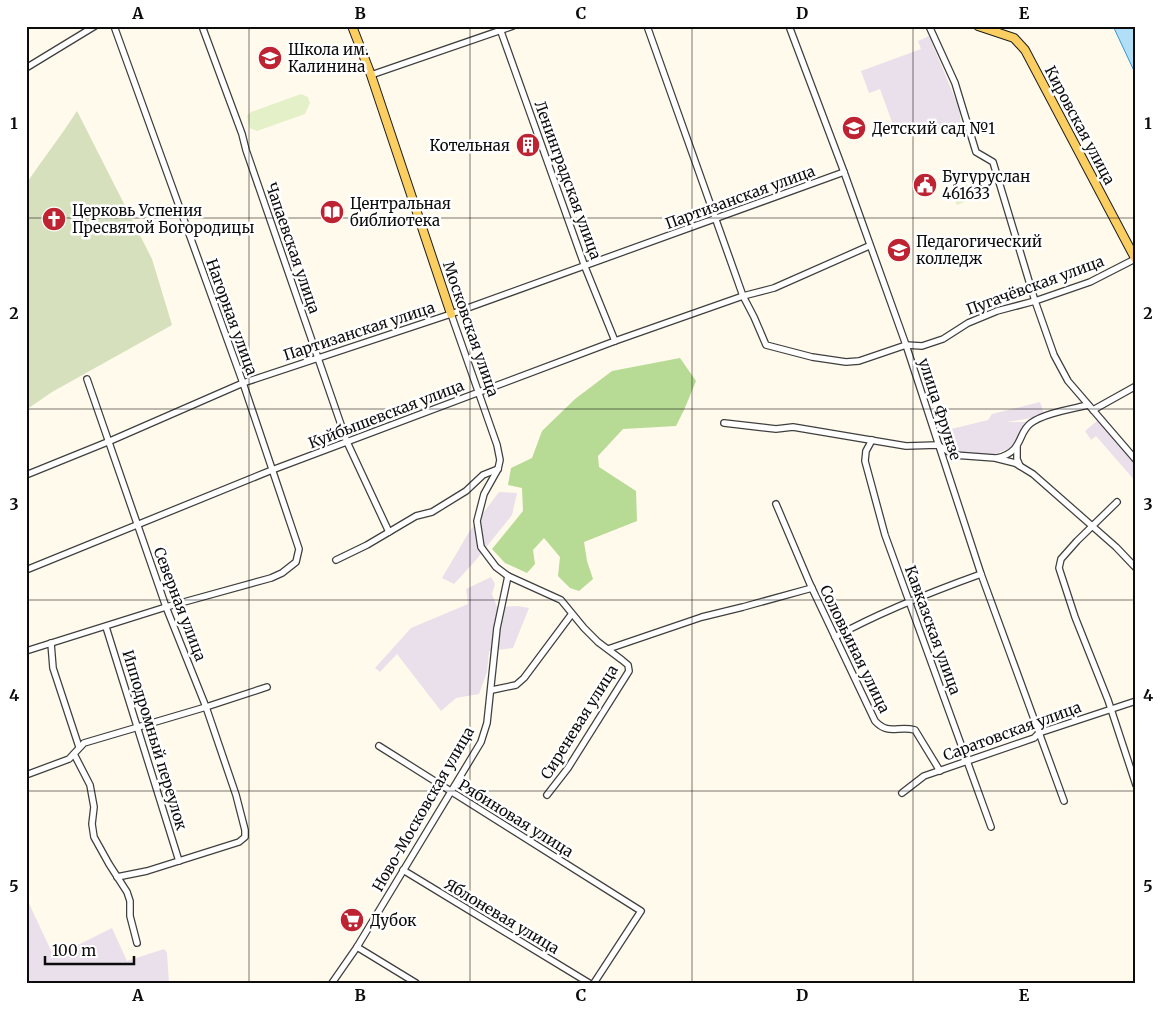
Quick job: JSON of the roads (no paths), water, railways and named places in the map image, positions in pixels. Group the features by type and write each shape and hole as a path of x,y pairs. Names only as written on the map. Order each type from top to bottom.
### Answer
{"main road":[{"name":"Московская улица","path":"352,26 371,75 451,314"},
{"name":"Кировская улица","path":"978,26 1014,38 1025,50 1135,260"}],"street":[{"path":"26,68 96,26"},
{"name":"Нагорная улица","path":"114,26 243,383 299,549 296,562 282,573 271,578 166,607"},
{"name":"Чапаевская улица","path":"202,26 242,134 347,442 389,532"},
{"path":"371,75 500,28 513,26"},
{"path":"647,26 743,296"},
{"name":"улица Фрунзе","path":"789,26 906,345 981,574 1064,801"},
{"path":"929,26 955,83 976,152 993,162 1035,301 1054,355 1068,381 1136,460"},
{"name":"Ленинградская улица","path":"500,28 585,267 615,341"},
{"name":"Партизанская улица","path":"26,475 110,442 243,383 585,267 844,172"},
{"name":"Куйбышевская улица","path":"26,570 272,470 615,341 743,296 774,288 869,246"},
{"name":"Пугачёвская улица","path":"743,296 766,345 812,357 858,362 906,345 922,346 943,338 968,323 997,311 1035,301 1090,282 1135,260"},
{"name":"Московская улица","path":"451,314 498,445 500,460 498,468 484,494 477,521 481,547 496,567 508,576 561,600"},
{"name":"Северная улица","path":"87,379 166,607 206,707 236,795 245,830 245,837 239,842 179,861"},
{"path":"1093,410 1136,386"},
{"path":"1020,466 1017,459 1017,447 1030,423 1088,404"},
{"path":"724,423 776,429 793,427 906,446 938,445 954,455 995,458 1020,466 1033,474 1116,547 1136,568"},
{"name":"Кавказская улица","path":"872,440 866,451 865,461 885,535 991,827"},
{"path":"995,458 1003,456 1017,447"},
{"path":"336,560 367,545 416,516 432,512 466,490 483,475 498,468"},
{"path":"1117,502 1077,541 1061,560 1060,568 1075,617 1098,671 1136,785"},
{"name":"Соловьиная улица","path":"776,504 812,588 875,721 881,728 889,730 906,728 915,730 940,772"},
{"path":"835,636 909,600 981,574"},
{"name":"Ново-Московская улица","path":"332,983 357,947 481,742 488,723 497,628 508,576"},
{"path":"608,649 702,616 812,588"},
{"name":"Сиреневая улица","path":"547,795 568,768 629,670 628,665 571,615 561,600"},
{"path":"26,651 166,607"},
{"path":"492,690 516,685 524,678 571,615"},
{"name":"Ипподромный переулок","path":"106,627 179,861"},
{"path":"51,643 54,668 79,747"},
{"path":"26,775 62,762 74,754 84,743 266,687"},
{"name":"Саратовская улица","path":"902,794 924,776 1034,738 1039,733 1136,701"},
{"name":"Рябиновая улица","path":"379,746 641,911 594,983"},
{"path":"74,754 90,785 94,807 92,824 94,837 127,892 130,901 130,916 137,943"},
{"path":"117,877 147,871 179,861"},
{"name":"Яблоневая улица","path":"402,870 589,983"},
{"path":"357,947 416,983"}],"water":[{"path":"1113,26 1136,26 1136,75"}],"place":[{"name":"Школа им. Калинина","path":"270,58"},
{"name":"Детский сад №1","path":"854,128"},
{"name":"Котельная","path":"528,145"},
{"name":"Бугуруслан 461633","path":"925,185"},
{"name":"Центральная библиотека","path":"332,212"},
{"name":"Церковь Успения Пресвятой Богородицы","path":"54,219"},
{"name":"Педагогический колледж","path":"899,250"},
{"name":"Дубок","path":"352,920"}]}
